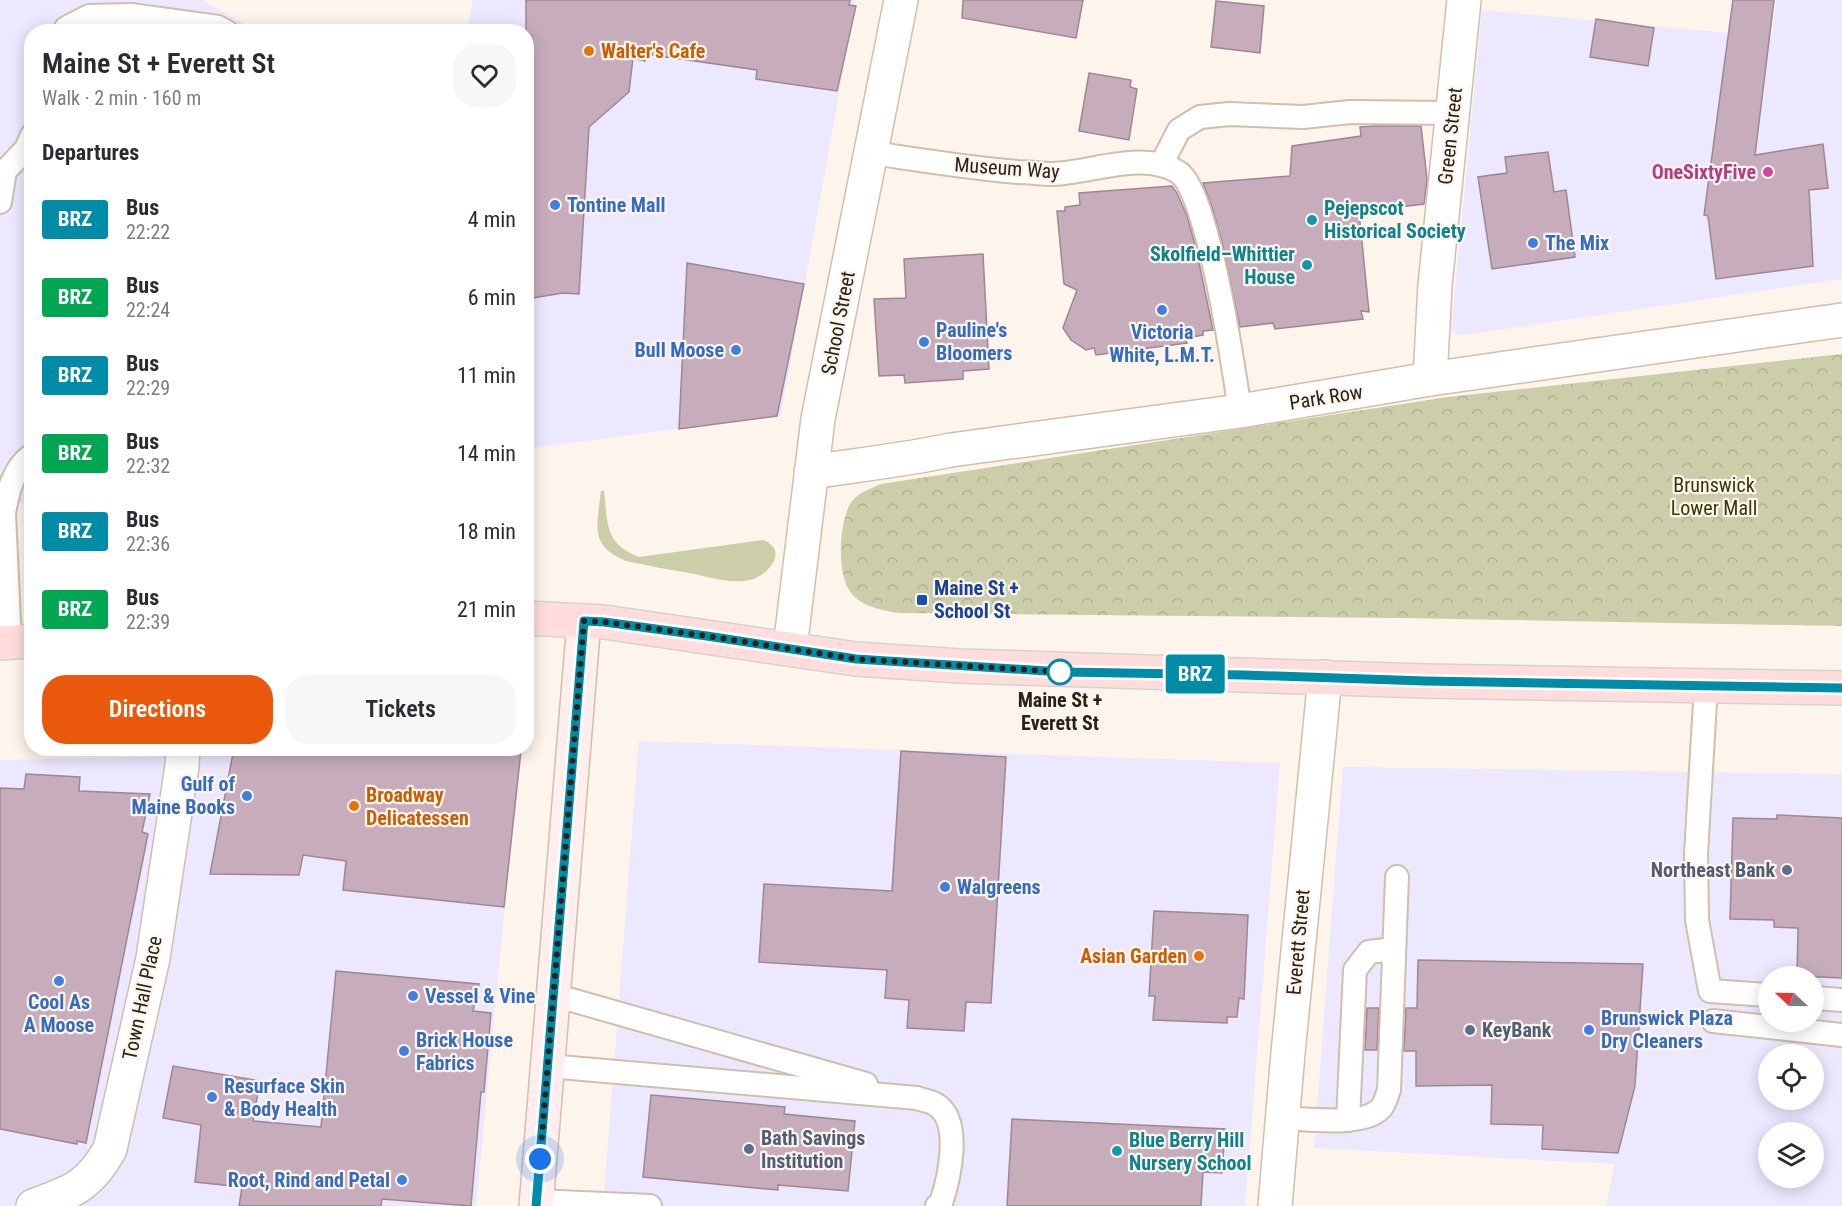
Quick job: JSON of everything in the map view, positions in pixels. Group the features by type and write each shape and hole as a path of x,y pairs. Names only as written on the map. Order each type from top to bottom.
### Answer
{"main road":[{"path":"534,618 604,622 856,659 960,666 1425,681 1706,685"},
{"path":"536,1204 584,621"}],"street":[{"name":"School Street","path":"790,648 818,419 901,0"},
{"name":"Green Street","path":"1430,379 1435,285 1464,0"},
{"name":"Park Row","path":"811,472 908,459 951,450 1240,411 1430,379 1842,320"},
{"name":"Everett Street","path":"1275,1206 1325,677"},
{"name":"Town Hall Place","path":"33,1206 67,1194 87,1181 100,1167 110,1149 153,958 183,756"}],"lane":[{"path":"74,24 89,16 131,15 196,24"},
{"path":"1161,165 1179,130 1200,117 1229,114 1303,117 1350,112 1453,113"},
{"path":"0,202 5,171 24,151"},
{"name":"Museum Way","path":"872,153 998,170 1053,174 1134,162 1161,165 1180,172 1196,200 1225,313 1240,411"},
{"path":"4,513 14,476 24,464"},
{"path":"0,473 14,642"},
{"path":"1706,685 1696,865 1697,920 1710,991 1758,994"},
{"path":"1282,1118 1348,1120 1365,1117 1381,1108 1389,1090 1397,876"},
{"path":"1348,1120 1355,970 1369,952 1394,950"},
{"path":"554,995 936,1105 948,1121 952,1147 948,1181 941,1203 937,1206"},
{"path":"1824,999 1842,1000"},
{"path":"1713,1021 1842,1035"},
{"path":"548,1066 917,1098"},
{"path":"536,1204 650,1206"}],"shaded area":[{"path":"0,0 202,0 245,24 24,24 24,503 0,504"},
{"path":"473,0 856,0 781,415 534,448 534,24 468,24"},
{"path":"1776,0 1842,0 1842,279 1472,334 1459,335 1451,331 1482,10 1772,37"},
{"path":"639,741 1280,763 1245,1206 603,1206"},
{"path":"189,756 519,756 476,1206 0,1206 0,760"},
{"path":"1343,767 1842,774 1842,1206 1606,1206 1615,1164 1314,1148"}],"green space":[{"name":"Brunswick Lower Mall","path":"1842,354 1842,626 1399,618 899,613 865,604 854,596 845,581 841,547 846,513 850,504 860,494 881,484 1448,397"},
{"path":"601,491 604,491 608,523 614,539 619,545 639,557 763,540 771,544 775,550 773,562 757,578 729,581 626,561 606,549 598,534"}],"building":[{"name":"Tontine Mall","path":"526,0 850,0 849,5 856,6 837,91 756,79 757,70 646,54 645,61 633,58 629,92 589,127 579,294 563,293 534,298 534,24 526,24"},
{"path":"963,0 1083,0 1076,38 962,18"},
{"name":"OneSixtyFive","path":"1733,0 1774,0 1755,155 1823,144 1828,188 1809,190 1813,266 1716,279 1708,216 1704,215"},
{"path":"1216,1 1264,6 1260,53 1211,47"},
{"path":"1596,19 1654,28 1648,66 1590,57"},
{"path":"1089,73 1131,80 1130,87 1137,89 1129,140 1079,131"},
{"name":"Skolfield–Whittier House","path":"1421,126 1427,179 1424,204 1359,212 1369,312 1361,311 1363,319 1275,329 1273,323 1240,327 1222,242 1203,183 1290,176 1292,146 1361,136 1360,127"},
{"path":"1548,152 1554,192 1566,190 1575,257 1492,269 1478,177 1507,173 1505,157"},
{"path":"1172,186 1187,216 1213,330 1203,331 1203,335 1186,338 1187,343 1096,355 1094,348 1086,350 1071,340 1063,328 1077,290 1064,284 1057,211 1065,211 1065,207 1080,205 1079,193"},
{"path":"983,254 989,369 963,371 963,379 905,383 904,375 879,376 874,299 906,298 904,259"},
{"name":"Bull Moose","path":"687,263 804,284 777,416 679,429"},
{"name":"Walgreens","path":"901,751 1006,757 991,1003 966,1002 964,1031 907,1028 909,1000 885,998 887,970 759,962 764,884 892,891"},
{"path":"232,756 520,756 504,907 343,890 346,861 303,855 299,875 210,874"},
{"name":"Cool As A Moose","path":"26,774 80,777 79,791 150,794 142,832 148,834 86,1143 77,1141 77,1144 0,1129 0,788 24,789"},
{"name":"Northeast Bank","path":"1777,815 1842,818 1842,978 1824,977 1824,966 1797,966 1798,928 1774,927 1774,920 1730,919 1733,818 1777,819"},
{"name":"Asian Garden","path":"1154,911 1248,915 1244,999 1239,998 1237,1017 1227,1017 1227,1023 1153,1020 1155,996 1149,996"},
{"path":"1418,960 1643,964 1635,1086 1618,1153 1542,1149 1543,1125 1491,1124 1492,1085 1416,1086 1416,1051 1404,1051 1406,1008 1417,1008"},
{"path":"336,971 479,984 473,1011 491,1013 484,1092 481,1092 471,1206 382,1199 381,1206 239,1206 242,1187 195,1182 201,1125 163,1118 173,1066 260,1081 253,1121 321,1127"},
{"path":"1367,1008 1379,1008 1377,1050 1365,1050"},
{"name":"Bath Savings Institution","path":"651,1095 785,1107 784,1114 855,1121 848,1191 778,1185 778,1190 643,1177"},
{"name":"Blue Berry Hill Nursery School","path":"1012,1119 1225,1129 1222,1173 1203,1172 1201,1206 1007,1206"}],"bus line":[{"name":"BRZ","path":"536,1206 584,621 707,636 856,659 1062,672 1842,688"}],"place":[{"name":"Walter's Cafe","path":"589,51"},
{"name":"OneSixtyFive","path":"1768,172"},
{"name":"Tontine Mall","path":"555,205"},
{"name":"Pejepscot Historical Society","path":"1312,220"},
{"name":"The Mix","path":"1533,243"},
{"name":"Skolfield–Whittier House","path":"1307,265"},
{"name":"Victoria White, L.M.T.","path":"1162,310"},
{"name":"Pauline's Bloomers","path":"924,342"},
{"name":"Bull Moose","path":"736,350"},
{"name":"Maine St + School St","path":"922,600"},
{"name":"Maine St + Everett St","path":"1060,672"},
{"name":"Gulf of Maine Books","path":"247,796"},
{"name":"Broadway Delicatessen","path":"354,806"},
{"name":"Northeast Bank","path":"1787,870"},
{"name":"Walgreens","path":"945,887"},
{"name":"Asian Garden","path":"1199,956"},
{"name":"Cool As A Moose","path":"59,981"},
{"name":"Vessel & Vine","path":"413,996"},
{"name":"KeyBank","path":"1470,1030"},
{"name":"Brunswick Plaza Dry Cleaners","path":"1589,1030"},
{"name":"Brick House Fabrics","path":"404,1051"},
{"name":"Resurface Skin & Body Health","path":"212,1097"},
{"name":"Bath Savings Institution","path":"749,1149"},
{"name":"Blue Berry Hill Nursery School","path":"1117,1151"},
{"name":"Root, Rind and Petal","path":"402,1180"}],"route":[{"path":"540,1159 584,621 707,636 856,659 1062,672 1060,672"}]}
